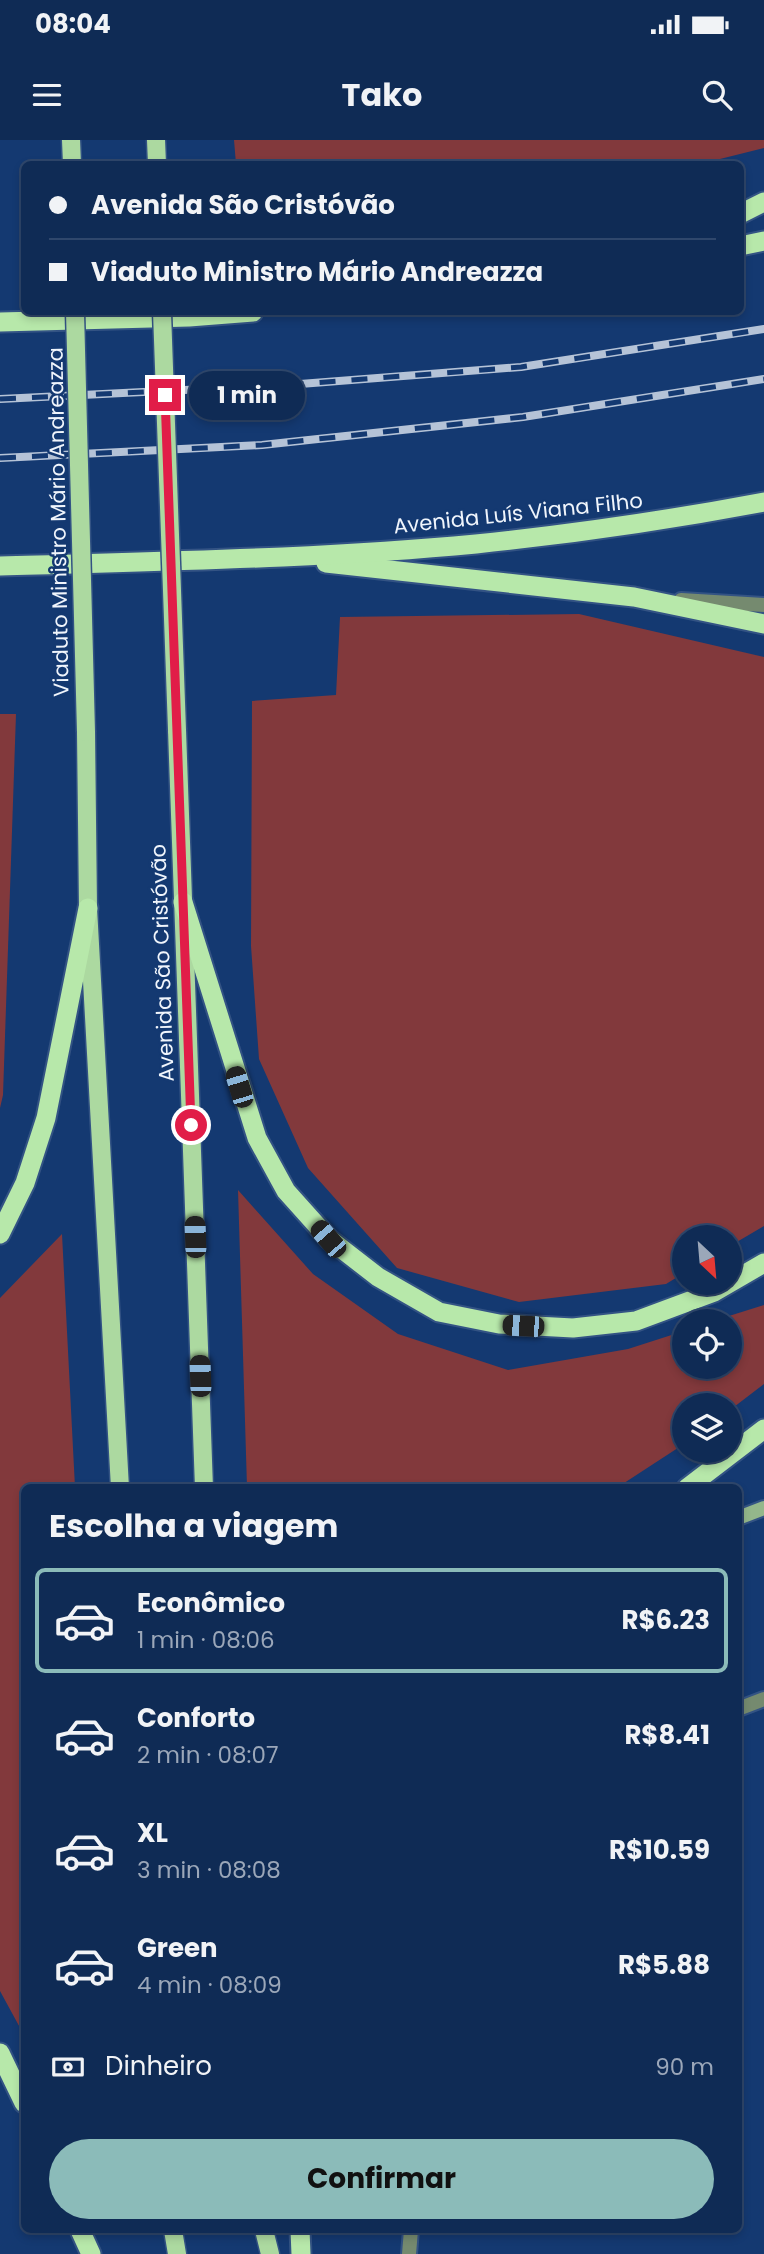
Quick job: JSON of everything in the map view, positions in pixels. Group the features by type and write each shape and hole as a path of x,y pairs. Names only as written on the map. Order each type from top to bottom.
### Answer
{"highway":[{"path":"744,212 764,202"},
{"path":"744,245 764,241"},
{"path":"0,321 215,315"},
{"name":"Avenida Luís Viana Filho","path":"276,557 474,544 590,531 764,502"},
{"path":"0,566 276,557 634,597 764,624"},
{"path":"183,902 257,1139 286,1191 328,1239 378,1278 439,1312 499,1325 573,1328 636,1321 714,1292 764,1263"},
{"path":"0,1234 25,1183 47,1118 89,908"},
{"path":"692,1484 764,1429"},
{"path":"0,2053 21,2097"},
{"path":"81,2233 90,2254"},
{"path":"300,2233 301,2254"}],"main road":[{"name":"Viaduto Ministro Mário Andreazza","path":"75,315 89,908"},
{"name":"Avenida São Cristóvão","path":"162,315 204,1484"},
{"path":"89,908 120,1484"},
{"path":"742,1516 764,1508"},
{"path":"174,2233 177,2254"},
{"path":"265,2233 270,2254"}],"lane":[{"path":"634,597 764,605"},
{"path":"742,1707 764,1699"},
{"path":"409,2254 411,2233"}],"shaded area":[{"path":"234,140 764,140 764,148 712,161 236,161"},
{"path":"579,614 764,657 764,1226 742,1239 742,1225 672,1225 672,1280 666,1284 519,1302 397,1268 308,1168 259,1059 251,946 252,701 336,695 340,617"},
{"path":"0,714 16,714 3,1095 0,1108"},
{"path":"238,1190 313,1274 398,1334 508,1370 628,1349 672,1335 672,1379 742,1379 742,1312 764,1305 764,1384 742,1401 742,1393 672,1393 672,1452 623,1484 247,1484"},
{"path":"62,1234 75,1484 21,1484 21,2030 0,1991 0,1298"}],"railway":[{"path":"0,399 287,385 521,367 764,329"},
{"path":"0,458 262,445 523,417 764,379"}],"route":[{"path":"165,395 191,1125"}]}
